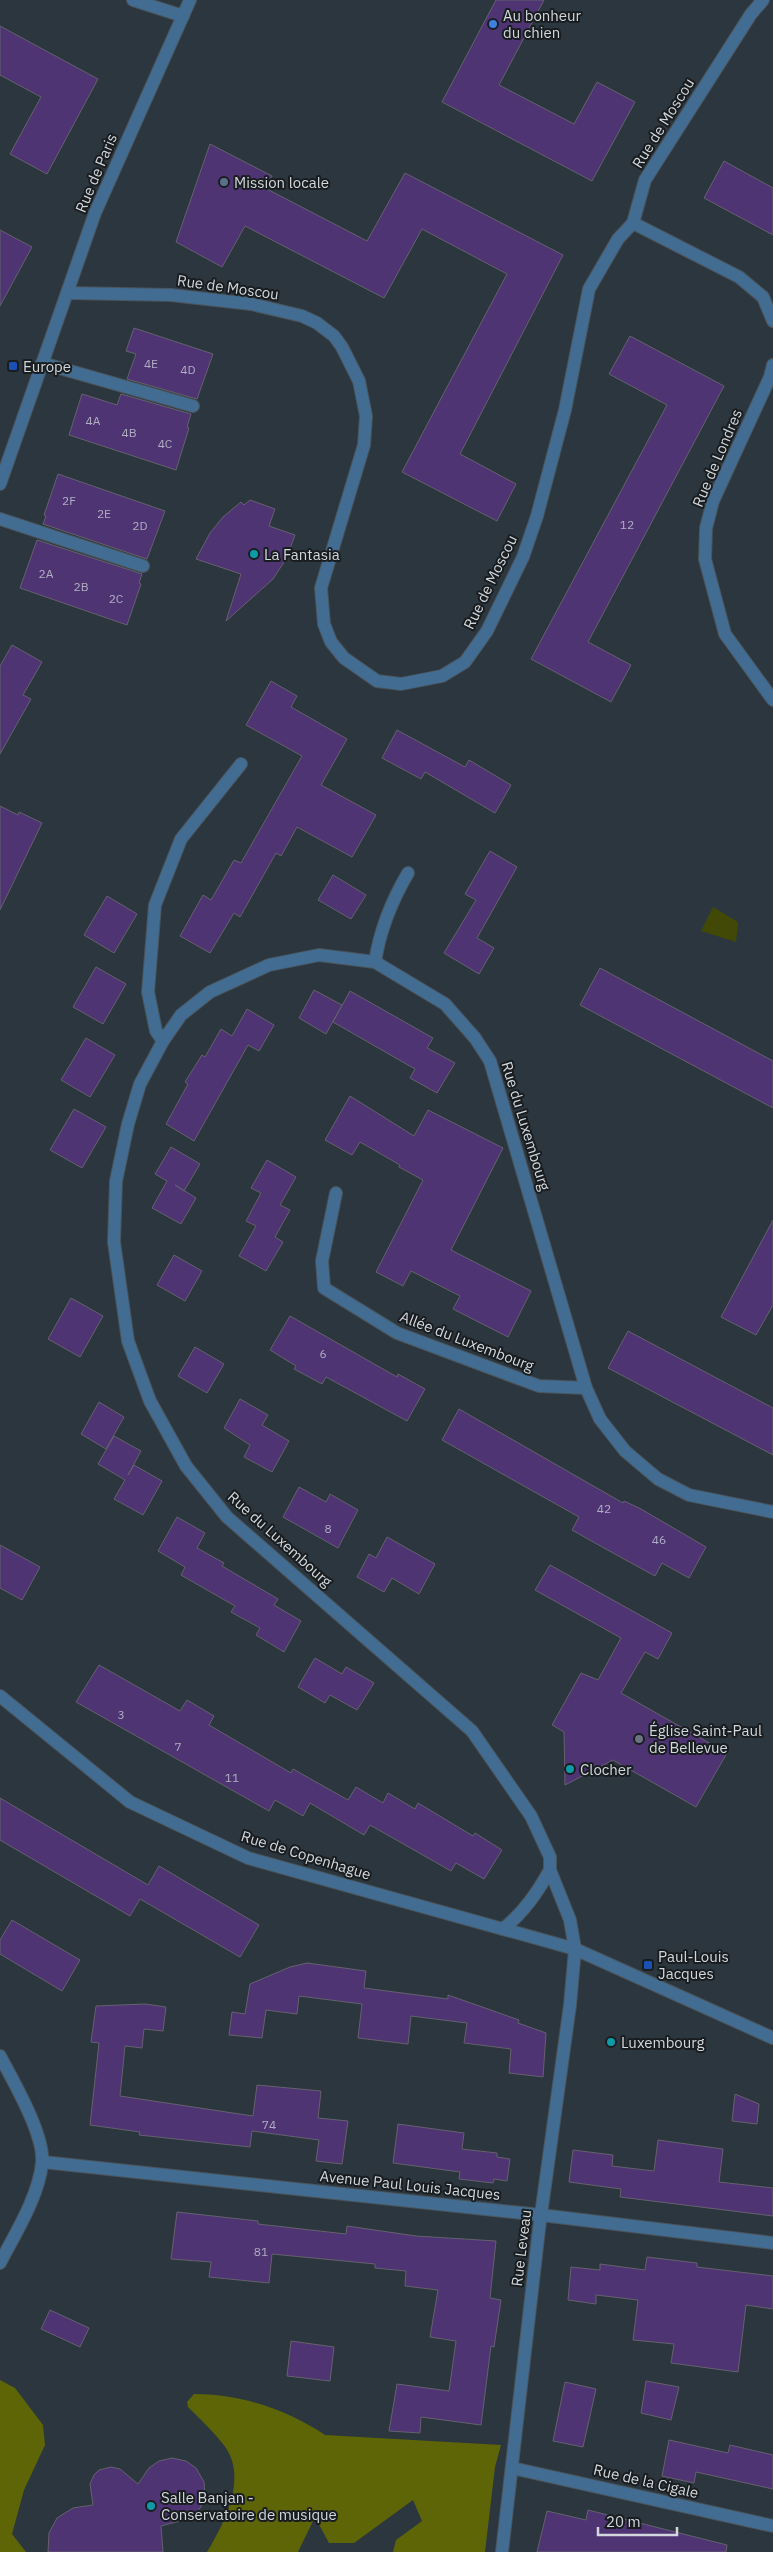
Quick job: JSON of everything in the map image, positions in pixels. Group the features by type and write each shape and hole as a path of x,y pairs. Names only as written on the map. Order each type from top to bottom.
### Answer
{"street":[{"path":"133,0 183,16"},
{"name":"Rue de Paris","path":"0,484 95,213 190,0"},
{"name":"Rue de Moscou","path":"68,293 171,295 251,304 302,316 317,323 334,336 342,347 359,381 366,416 364,444 321,588 324,624 331,642 344,658 377,681 401,684 442,676 465,662 487,631 523,557 537,516 565,410 589,289 618,239 633,224 645,180 751,14 764,0"},
{"path":"633,224 739,276 763,297 773,321"},
{"path":"42,363 193,406"},
{"name":"Rue de Londres","path":"773,365 762,395 713,501 706,528 705,559 725,634 773,700"},
{"path":"0,519 143,566"},
{"path":"164,1041 156,1031 148,992 155,905 181,839 241,764"},
{"path":"375,962 378,941 390,906 408,873"},
{"name":"Rue du Luxembourg","path":"575,1949 570,1920 550,1870 550,1856 531,1816 472,1731 227,1517 186,1466 150,1401 128,1341 114,1242 116,1182 128,1124 140,1084 164,1041 182,1015 210,992 268,965 319,955 375,962 445,1004 475,1038 490,1061 586,1388 600,1419 625,1451 658,1479 689,1495 773,1512"},
{"name":"Allée du Luxembourg","path":"336,1193 322,1261 324,1288 397,1333 539,1386 586,1388"},
{"name":"Rue de Copenhague","path":"2,1701 130,1802 248,1858 575,1949 773,2038"},
{"path":"503,1929 521,1914 539,1890 550,1870"},
{"name":"Rue Leveau","path":"502,2552 541,2215 570,2005 575,1949"},
{"path":"0,2056 35,2127 42,2162 31,2200 0,2263"},
{"name":"Avenue Paul Louis Jacques","path":"42,2162 541,2215 773,2244"},
{"name":"Rue de la Cigale","path":"512,2468 773,2526"}],"green space":[{"path":"713,907 738,922 736,942 701,931"},
{"path":"0,2380 15,2388 43,2425 45,2445 24,2490 12,2534 26,2552 0,2552"},
{"path":"194,2394 228,2397 262,2405 295,2418 325,2435 501,2445 495,2467 485,2552 393,2552 396,2540 422,2521 413,2500 354,2543 329,2543 315,2517 298,2552 207,2552 221,2527 232,2499 234,2470 231,2457 223,2444 188,2407 187,2402"}],"building":[{"path":"496,0 544,0 499,85 574,124 597,82 635,102 592,181 442,102"},
{"path":"0,26 98,79 47,174 10,154 41,97 0,75"},
{"path":"210,144 272,176 265,188 367,241 405,173 563,255 460,454 516,484 497,521 402,472 507,274 422,229 384,298 245,226 222,267 176,242"},
{"path":"724,161 773,188 773,235 704,198"},
{"path":"0,230 32,247 0,306"},
{"path":"134,328 213,354 197,399 127,379 136,354 126,351"},
{"path":"630,336 724,386 588,642 631,665 611,702 531,659 667,405 609,374"},
{"path":"82,394 117,405 121,394 191,414 187,427 189,428 176,470 69,435"},
{"path":"58,474 165,511 147,559 43,524 46,516 44,515"},
{"name":"La Fantasia","path":"250,500 275,509 269,526 295,535 286,559 273,579 226,621 241,574 196,559 210,533 223,517 241,502 244,505"},
{"path":"37,540 142,574 139,583 141,584 127,625 20,588"},
{"path":"12,645 42,662 23,695 31,699 0,754 0,666"},
{"path":"271,681 297,696 291,707 347,739 321,785 376,815 352,857 297,827 281,856 276,853 240,917 234,913 210,953 180,936 203,895 211,900 234,860 241,863 302,756 246,725"},
{"path":"397,730 465,767 469,760 511,785 495,813 425,772 421,779 382,758"},
{"path":"0,806 18,815 19,812 42,823 0,910"},
{"path":"490,851 517,867 477,938 494,948 479,974 444,953 476,900 465,894"},
{"path":"333,875 366,895 351,919 318,900"},
{"path":"107,896 137,914 114,953 84,935"},
{"path":"96,967 126,984 103,1024 73,1007"},
{"path":"600,968 773,1061 773,1108 580,1005"},
{"path":"314,990 342,1005 326,1034 299,1018"},
{"path":"350,991 433,1038 427,1048 455,1063 437,1093 410,1078 415,1069 333,1022"},
{"path":"247,1009 274,1025 259,1051 248,1045 194,1141 166,1124 188,1084 185,1082 202,1055 205,1057 221,1029 232,1036"},
{"path":"86,1038 115,1055 90,1097 61,1080"},
{"path":"350,1096 414,1136 428,1110 503,1148 451,1250 531,1291 508,1337 453,1309 460,1296 411,1271 403,1286 376,1272 423,1180 360,1142 352,1155 325,1140"},
{"path":"74,1109 106,1127 82,1168 50,1150"},
{"path":"171,1147 200,1164 184,1191 196,1198 181,1224 152,1208 167,1181 155,1174"},
{"path":"267,1160 296,1177 280,1205 290,1210 275,1237 283,1242 266,1271 239,1256 256,1226 246,1221 261,1193 251,1188"},
{"path":"773,1220 773,1305 756,1335 721,1317"},
{"path":"174,1255 202,1271 185,1301 157,1285"},
{"path":"71,1298 103,1316 80,1357 48,1339"},
{"path":"290,1316 397,1377 398,1374 425,1389 407,1421 326,1377 322,1384 294,1369 296,1366 270,1350"},
{"path":"628,1331 773,1408 773,1455 608,1368"},
{"path":"195,1347 224,1364 207,1393 178,1376"},
{"path":"240,1399 268,1415 262,1425 289,1441 272,1472 244,1457 250,1445 224,1428"},
{"path":"99,1402 124,1417 106,1449 81,1434"},
{"path":"459,1409 623,1503 624,1501 641,1509 706,1547 689,1578 662,1563 655,1576 604,1548 572,1530 579,1517 442,1440"},
{"path":"114,1436 141,1451 128,1475 134,1465 162,1481 143,1515 114,1499 125,1480 98,1464"},
{"path":"299,1487 326,1502 330,1494 358,1510 338,1548 283,1517"},
{"path":"177,1517 205,1533 197,1548 224,1563 222,1566 278,1599 274,1605 301,1621 284,1652 256,1635 260,1628 231,1612 235,1606 181,1575 185,1567 158,1551"},
{"path":"387,1537 435,1564 419,1594 392,1578 384,1592 357,1577 369,1554 376,1558"},
{"path":"0,1545 40,1567 22,1600 0,1588"},
{"name":"Église Saint-Paul de Bellevue","path":"550,1565 672,1633 658,1659 645,1652 621,1693 727,1753 696,1807 613,1760 565,1785 564,1732 552,1725 581,1673 598,1680 621,1638 535,1590"},
{"path":"315,1658 342,1674 346,1667 374,1683 357,1710 330,1695 325,1703 298,1687"},
{"path":"99,1665 180,1711 187,1700 214,1716 209,1725 291,1773 293,1769 348,1800 356,1787 383,1803 388,1793 415,1809 418,1803 473,1836 475,1833 502,1850 484,1879 456,1863 451,1871 370,1825 364,1835 310,1803 303,1816 275,1800 269,1811 76,1702"},
{"path":"0,1798 148,1885 159,1866 259,1925 240,1957 140,1899 130,1916 0,1840"},
{"path":"12,1920 80,1960 62,1991 0,1954 0,1940"},
{"path":"307,1963 366,1971 364,1988 448,1999 448,1995 519,2020 518,2023 546,2033 543,2077 509,2073 511,2049 464,2043 467,2023 411,2016 408,2044 358,2038 362,2004 299,1996 297,2014 266,2010 262,2038 229,2035 232,2012 245,2014 250,1984 290,1967"},
{"path":"145,2004 166,2007 163,2031 144,2029 142,2048 125,2046 120,2096 253,2116 257,2085 321,2091 318,2118 348,2121 342,2164 316,2161 319,2140 252,2131 250,2147 139,2135 140,2132 90,2125 99,2043 91,2042 96,2006"},
{"path":"735,2094 759,2104 757,2124 732,2121"},
{"path":"398,2124 464,2133 462,2149 497,2153 497,2157 510,2159 507,2181 494,2179 493,2183 459,2179 460,2172 393,2163"},
{"path":"658,2140 723,2149 719,2182 773,2188 773,2216 620,2197 621,2189 569,2182 573,2150 613,2155 612,2166 654,2171"},
{"path":"177,2212 258,2221 258,2224 346,2234 347,2226 416,2236 496,2241 490,2298 501,2300 494,2347 491,2346 481,2425 421,2417 420,2433 389,2431 397,2384 449,2391 456,2341 430,2337 438,2290 405,2286 406,2271 375,2268 375,2264 272,2254 269,2283 209,2277 211,2262 171,2259"},
{"path":"647,2257 697,2263 697,2267 773,2276 773,2309 746,2305 738,2372 671,2363 674,2344 633,2340 638,2300 596,2295 596,2304 568,2300 571,2267 600,2270 600,2264 645,2270"},
{"path":"50,2310 89,2328 80,2347 41,2329"},
{"path":"291,2341 334,2347 330,2381 287,2376"},
{"path":"646,2381 679,2387 671,2420 641,2413"},
{"path":"565,2382 596,2389 583,2447 553,2441"},
{"path":"669,2440 728,2453 730,2445 773,2455 773,2489 696,2472 694,2483 662,2476"},
{"name":"Salle Banjan - Conservatoire de musique","path":"172,2458 186,2461 196,2468 204,2482 205,2495 201,2507 191,2518 161,2526 163,2552 48,2552 49,2533 57,2518 73,2508 93,2505 90,2484 94,2475 99,2470 111,2467 120,2469 138,2484 149,2468 159,2461"},
{"path":"588,2510 727,2545 726,2552 537,2552 547,2511 586,2520"}],"place":[{"name":"Au bonheur du chien","path":"493,24"},
{"name":"Mission locale","path":"224,182"},
{"name":"Europe","path":"13,366"},
{"name":"La Fantasia","path":"254,554"},
{"name":"Église Saint-Paul de Bellevue","path":"639,1739"},
{"name":"Clocher","path":"570,1769"},
{"name":"Paul-Louis Jacques","path":"648,1965"},
{"name":"Luxembourg","path":"611,2042"},
{"name":"Salle Banjan - Conservatoire de musique","path":"151,2506"}]}
